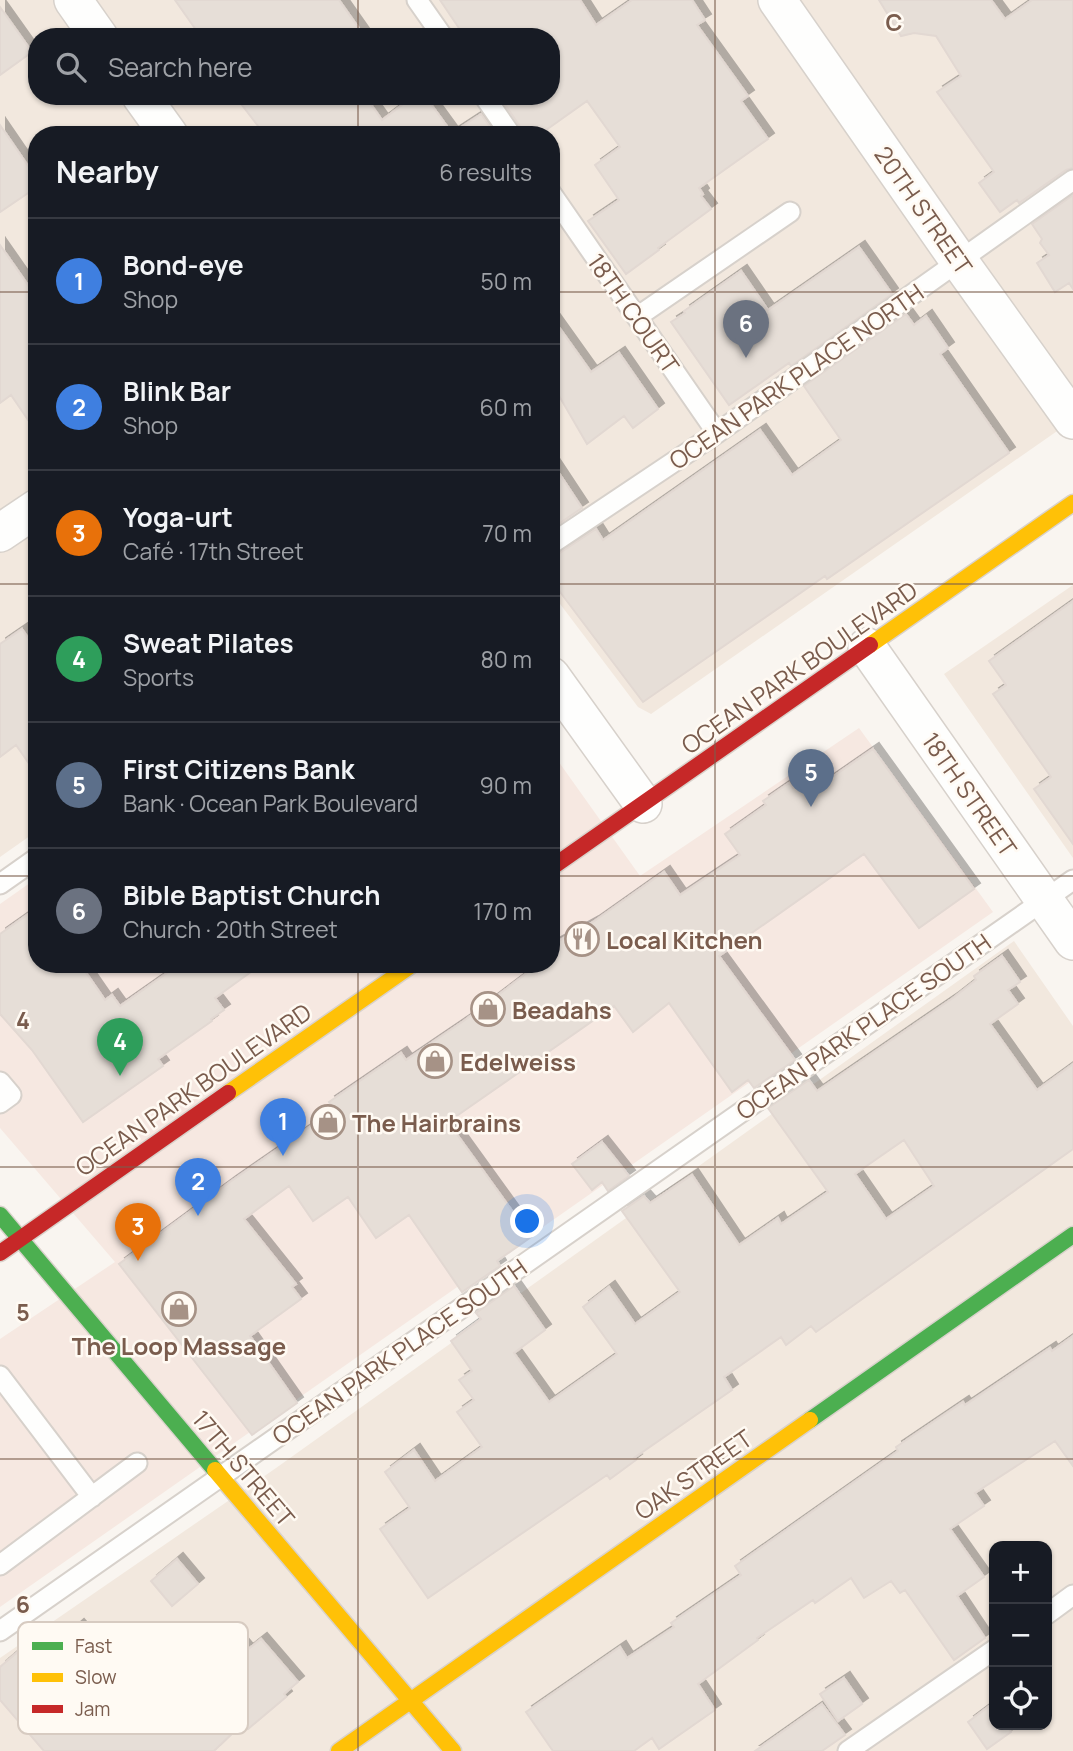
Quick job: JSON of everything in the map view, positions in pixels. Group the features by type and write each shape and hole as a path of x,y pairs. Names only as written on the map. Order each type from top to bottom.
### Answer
{"street":[{"path":"73,0 93,28"},
{"name":"20TH STREET","path":"778,0 959,261 1073,419"},
{"path":"147,105 163,126"},
{"name":"OCEAN PARK BOULEVARD","path":"560,862 1073,503"},
{"path":"0,533 28,514"},
{"name":"18TH STREET","path":"867,647 1059,890 1073,941"},
{"path":"560,689 643,804"},
{"name":"OCEAN PARK BOULEVARD","path":"0,1253 400,973"},
{"name":"17TH STREET","path":"0,1216 453,1751"},
{"name":"OAK STREET","path":"339,1751 1073,1236"}],"lane":[{"path":"417,0 437,28"},
{"path":"490,105 505,126"},
{"name":"OCEAN PARK PLACE NORTH","path":"560,538 717,433 1073,180"},
{"name":"18TH COURT","path":"560,206 717,433"},
{"path":"637,317 790,212"},
{"path":"0,884 28,864"},
{"name":"OCEAN PARK PLACE SOUTH","path":"0,1631 1059,890"},
{"path":"0,1082 11,1095 0,1103"},
{"path":"0,1376 92,1497"},
{"path":"0,1566 137,1463"},
{"path":"1052,1610 1073,1595"},
{"path":"848,1751 989,1653"}],"shaded area":[{"path":"0,0 1073,0 1073,420 651,714 638,707 560,604 560,126 28,126 28,837 0,857"},
{"path":"1073,585 1073,858 944,674"},
{"path":"859,728 993,912 0,1607 0,1339 115,1262 0,1128 0,904 28,884 28,973 560,973 560,764 640,876"},
{"path":"1014,941 1073,1026 1073,1751 0,1751 0,1658 18,1646 18,1734 248,1734 248,1622 52,1622 276,1468"}],"building":[{"path":"175,0 339,0 359,28 195,28"},
{"path":"440,0 580,0 596,25 632,0 692,0 705,20 697,25 748,96 741,101 768,139 699,188 703,194 701,196 711,209 626,274 588,221 619,200 595,165 620,147 587,101 552,126 520,126 505,105 560,105 560,28 459,28"},
{"path":"879,0 991,0 1005,19 1032,0 1073,0 1073,168 1066,170 1019,203 1017,200 1000,212 979,183 994,172 937,92 961,76 936,36 914,33 901,36"},
{"path":"0,7 28,46 28,55 0,75"},
{"path":"242,105 371,105 382,120 402,105 432,105 447,126 258,126"},
{"path":"481,114 490,126 463,126"},
{"path":"0,125 28,166 28,193 0,212"},
{"path":"1073,195 1073,289 1069,283 1055,292 1037,263 1049,255 1040,243 1042,239 1032,224"},
{"path":"0,245 28,285 28,420 11,395 0,403"},
{"path":"859,247 892,294 791,366 789,363 729,405 671,322 741,271 768,310"},
{"path":"906,314 914,325 926,316 948,348 940,354 1009,453 643,702 560,592 560,553 596,529 603,540 760,430 792,475 841,440 804,386"},
{"path":"560,329 591,372 619,353 658,409 633,428 624,416 587,444 560,398"},
{"path":"560,475 582,508 560,523"},
{"path":"1073,601 1073,844 1034,789 1051,777 993,694 1006,685 989,661"},
{"path":"22,629 28,638 28,762 16,745 0,757 0,644"},
{"path":"873,749 974,889 919,928 864,854 719,956 795,1060 754,1088 748,1080 732,1092 669,1003 633,1032 614,1006 448,1122 531,1237 497,1261 500,1266 462,1292 409,1215 376,1238 348,1197 313,1221 289,1186 244,1219 296,1284 292,1287 301,1299 250,1336 297,1403 252,1435 119,1264 334,1110 329,1102 401,1053 406,1060 527,973 560,973 560,940 593,922 664,872 680,895 740,855 725,834 766,805 763,801 789,783 793,788 814,773 822,784"},
{"path":"28,914 28,973 86,973 105,1000 112,995 120,1006 167,973 250,973 215,998 224,1010 158,1059 163,1066 83,1122 32,1050 0,1014 0,934"},
{"path":"1002,956 1020,982 1008,990 1018,1004 990,1024 1037,1090 1073,1064 1073,1149 816,1332 811,1326 786,1345 781,1337 724,1377 732,1390 634,1458 636,1460 610,1479 607,1475 428,1598 380,1529 410,1508 385,1472 414,1450 435,1481 482,1447 457,1412 474,1400 459,1380 472,1371 451,1341 481,1319 476,1313 514,1286 545,1330 514,1353 549,1402 617,1354 583,1307 609,1287 635,1324 680,1292 622,1211 644,1196 650,1203 692,1175 739,1245 778,1218 781,1224 828,1192 768,1108 809,1080 817,1091 953,998 976,980 974,976","holes":["904,1140 934,1186 886,1219 855,1174"]},
{"path":"602,1142 629,1176 608,1191 602,1182 592,1190 572,1164"},
{"path":"1073,1336 1073,1466 1055,1441 975,1493 984,1506 950,1529 984,1577 957,1596 985,1638 954,1660 905,1590 900,1593 891,1581 864,1598 851,1578 757,1638 758,1640 698,1684 715,1710 659,1749 652,1738 634,1751 553,1751 526,1712 620,1647 627,1658 674,1627 671,1623 741,1575 735,1566 898,1451 896,1447 963,1402 965,1405 1050,1348 1052,1351"},
{"path":"177,1559 198,1584 172,1606 151,1581"},
{"path":"261,1639 298,1682 284,1694 286,1697 248,1729 248,1649"},
{"path":"18,1652 18,1721 0,1700 0,1667"},
{"path":"844,1678 862,1704 838,1721 820,1694"},
{"path":"822,1704 845,1735 822,1751 755,1751"},
{"path":"989,1706 989,1730 1011,1732 987,1749 968,1722"},
{"path":"29,1734 232,1734 214,1751 44,1751"}],"traffic: fast":[{"path":"0,1215 215,1470"},
{"path":"810,1420 1073,1235"}],"traffic: slow":[{"path":"870,645 1073,503"},
{"path":"228,1093 400,973"},
{"path":"339,1751 810,1420"},
{"path":"215,1470 453,1751"}],"traffic: jam":[{"path":"560,862 870,645"},
{"path":"0,1253 228,1093"}],"place":[{"name":"Bible Baptist Church","path":"746,358"},
{"name":"First Citizens Bank","path":"811,807"},
{"name":"Local Kitchen","path":"582,939"},
{"name":"Beadahs","path":"488,1009"},
{"name":"Edelweiss","path":"435,1061"},
{"name":"Sweat Pilates","path":"120,1076"},
{"name":"The Hairbrains","path":"328,1122"},
{"name":"Bond-eye","path":"283,1156"},
{"name":"Blink Bar","path":"198,1216"},
{"name":"Yoga-urt","path":"138,1261"},
{"name":"The Loop Massage","path":"179,1309"}]}
